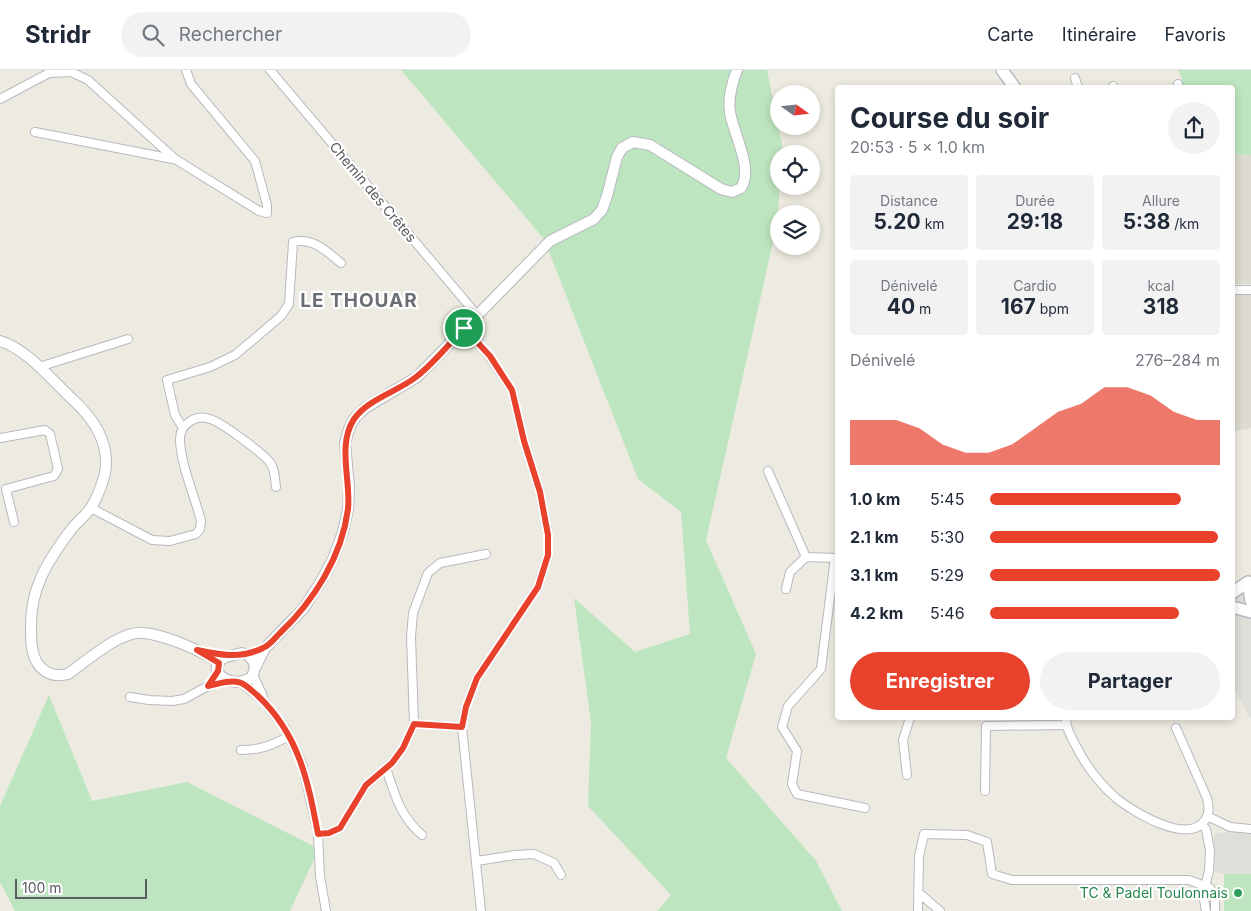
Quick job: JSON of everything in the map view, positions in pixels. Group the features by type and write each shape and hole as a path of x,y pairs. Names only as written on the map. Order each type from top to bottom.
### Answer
{"main road":[{"path":"1002,70 1013,85"},
{"path":"1235,591 1250,581"},
{"path":"1250,581 1251,601"},
{"path":"1235,608 1251,612"}],"street":[{"path":"0,99 49,73 71,71 88,80 175,159 259,211 268,213 255,161 191,84 186,70"},
{"name":"Chemin des Crêtes","path":"270,70 477,314"},
{"path":"130,697 172,701 184,698 208,686 228,681 240,682 246,680 254,671 265,648 303,608 333,559 343,532 348,509 349,487 345,443 354,419 365,408 417,377 550,241 594,219 602,210 616,157 622,148 633,142 650,145 721,189 732,192 741,188 746,171 730,110 732,86 737,70"},
{"path":"1074,78 1077,85"},
{"path":"35,132 175,159"},
{"path":"183,428 175,415 167,380 210,367 235,355 281,316 289,304 292,242 310,241 342,263"},
{"path":"1235,290 1251,290"},
{"path":"464,328 490,356 512,390 524,441 540,492 548,535 548,555 538,587 477,678 466,707 462,727 477,861 480,911"},
{"path":"40,368 128,339"},
{"path":"0,341 14,347 40,368 89,416 104,444 106,463 104,478 91,508 71,530 43,572 34,594 30,614 31,643 36,662 44,672 60,676 68,674 117,640 131,634 143,632 160,636 197,650 229,656"},
{"path":"91,508 152,540 170,541 196,534 200,529 201,521 185,469 180,438 183,428 198,417 211,419 256,449 272,465 276,487"},
{"path":"0,438 45,430 50,434 58,469 54,476 6,489 14,522"},
{"path":"768,471 806,556"},
{"path":"318,834 329,833 340,828 366,785 392,763 403,748 414,724 411,637 413,612 428,573 440,564 486,554"},
{"path":"786,589 790,572 806,556 835,558"},
{"path":"835,565 821,668 788,706 782,727 797,751 792,784 797,794 865,808"},
{"path":"208,686 222,659 265,648"},
{"path":"197,650 219,667 223,679 228,681"},
{"path":"246,654 252,658 263,700"},
{"path":"240,682 263,700 285,728 302,763 318,834 320,876 326,911"},
{"path":"906,775 903,740 909,720"},
{"path":"985,791 986,726 1066,722 1080,755 1096,779 1116,798 1134,811 1158,823 1179,829 1192,829 1202,825 1209,807 1207,798 1176,728"},
{"path":"414,724 462,727"},
{"path":"241,750 256,750 273,745 289,736"},
{"path":"386,768 397,804 412,827 422,835"},
{"path":"1207,816 1230,827 1251,829"},
{"path":"1202,825 1206,829 1210,851 1209,871 1203,894 1206,911"},
{"path":"918,911 919,856 924,834 967,835 987,842 992,874 1012,880 1189,880 1210,888 1215,897 1215,911"},
{"path":"477,861 534,854 554,863 561,875"},
{"path":"918,892 940,911"}],"shaded area":[{"path":"1235,154 1251,155 1251,284 1235,284"},
{"path":"1235,294 1251,295 1251,428 1235,432"},
{"path":"1251,585 1251,720 1235,691 1235,598"},
{"path":"1251,827 1251,874 1215,872 1214,834"}],"green space":[{"path":"401,70 767,70 770,85 770,135 780,135 782,145 770,145 770,195 779,195 778,205 770,205 770,255 706,540 756,654 726,758 816,861 842,911 657,911 671,895 588,806 591,723 574,598 635,652 690,634 681,512 638,479 544,239"},
{"path":"1178,70 1251,70 1251,155 1235,154 1235,85 1182,85 1182,78"},
{"path":"49,695 92,801 187,782 319,849 290,911 15,911 0,882 0,806"},
{"name":"TC & Padel Toulonnais","path":"1224,874 1251,874 1251,911 1224,911"}],"place":[{"name":"TC & Padel Toulonnais","path":"1238,893"}],"district":[{"name":"LE THOUAR","path":"359,300"}],"route":[{"path":"464,328 490,356 512,390 524,441 540,492 548,535 548,555 538,587 502,638 477,678 466,707 462,727 414,724 403,748 392,763 374,776 366,785 340,828 329,833 318,834 302,763 285,728 263,700 240,682 228,681 208,686 218,671 219,663 197,650 229,656 246,654 265,648 303,608 333,559 343,532 348,509 349,487 345,443 354,419 365,408 417,377 464,328"}]}
